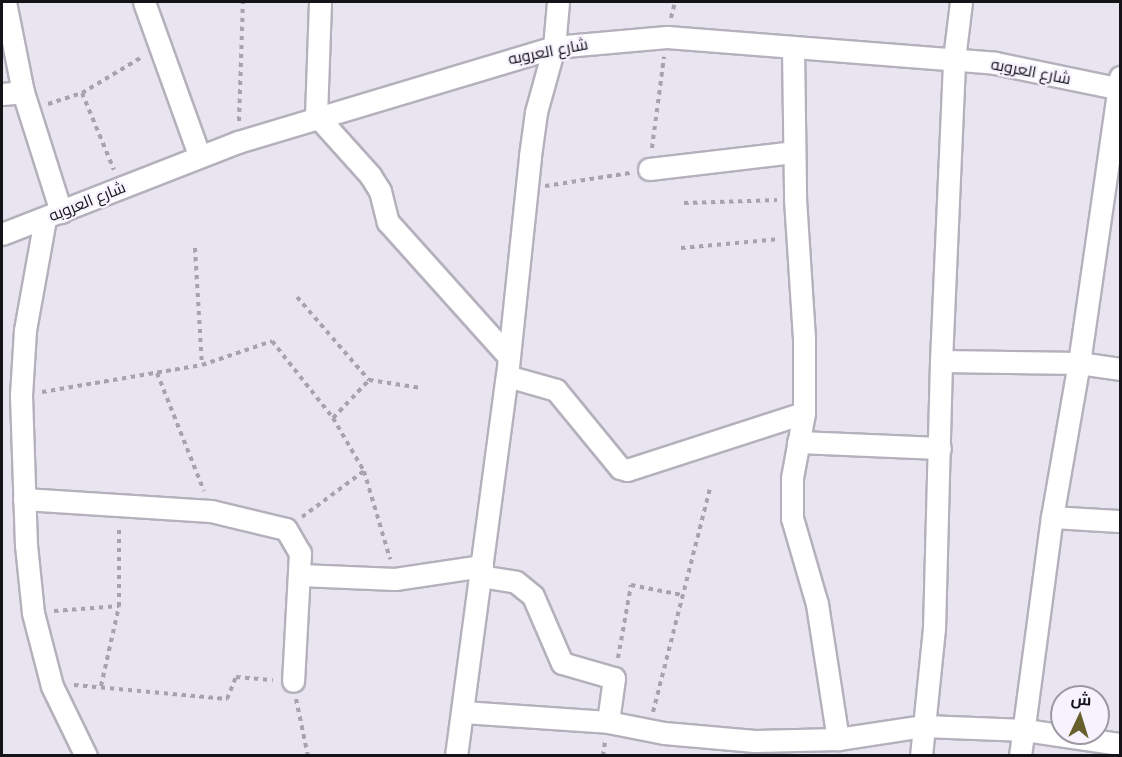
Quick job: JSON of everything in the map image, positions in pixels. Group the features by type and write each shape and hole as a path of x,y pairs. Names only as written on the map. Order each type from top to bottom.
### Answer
{"street":[{"path":"5,2 53,215 25,330 21,395 24,500 33,613 52,686 86,756"},
{"path":"144,2 158,47 199,155"},
{"path":"320,2 316,115 370,175 380,191 388,222 508,366 562,395 620,468 627,471 804,413"},
{"path":"456,756 508,366 536,112 554,47 558,2"},
{"path":"921,756 934,629 941,361 954,59 961,2"},
{"name":"شارع العروبه","path":"2,234 199,155 316,115 554,47 667,37 995,63 1120,85"},
{"path":"793,47 793,152 804,413 792,478 792,518 819,615 838,739"},
{"path":"1020,756 1052,517 1112,171 1120,85"},
{"path":"2,94 26,101"},
{"path":"649,169 793,152"},
{"path":"941,361 1079,363 1120,369"},
{"path":"798,442 940,448"},
{"path":"24,500 212,511 286,529 300,553 293,681"},
{"path":"1052,517 1120,521"},
{"path":"300,575 395,579 481,571 516,582 533,596 562,663 614,678 608,722"},
{"path":"463,712 608,722 753,748 838,739 924,726 1025,730 1120,744"}],"path":[{"path":"238,142 243,2"},
{"path":"527,188 649,169 667,37 675,2"},
{"path":"26,101 82,93 158,47"},
{"path":"82,93 121,187"},
{"path":"684,203 795,199"},
{"path":"681,248 798,237"},
{"path":"195,248 202,365"},
{"path":"297,297 369,380 421,388"},
{"path":"21,395 202,365 272,341 333,418 364,471 395,579"},
{"path":"157,373 212,511"},
{"path":"333,418 369,380"},
{"path":"286,529 364,471"},
{"path":"648,730 710,489"},
{"path":"101,686 119,606 119,506"},
{"path":"614,678 631,585 682,595"},
{"path":"33,613 119,606"},
{"path":"52,686 101,686 227,699 236,677 293,681 308,756"}]}
